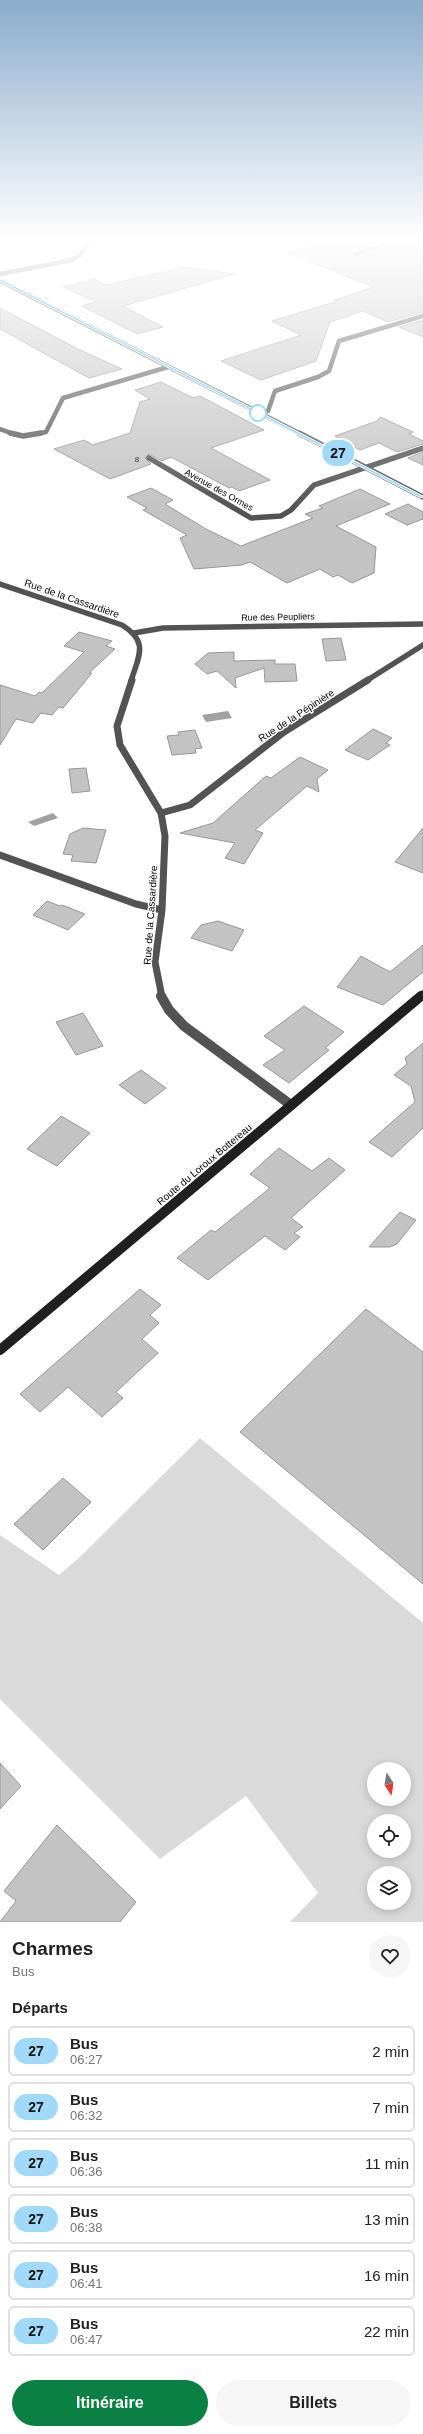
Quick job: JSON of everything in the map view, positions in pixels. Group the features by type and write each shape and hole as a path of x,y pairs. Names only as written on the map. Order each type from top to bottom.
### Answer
{"main road":[{"name":"Route du Loroux Bottereau","path":"0,1350 423,994"}],"street":[{"path":"100,332 423,497"},
{"path":"260,414 268,411 275,391 318,377 328,371 339,341 370,332"},
{"path":"0,429 10,435 28,437 46,432 63,398 168,367"},
{"name":"Avenue des Ormes","path":"149,458 251,518 259,519 272,518 292,510 311,487 423,448"},
{"name":"Rue de la Cassardière","path":"0,584 122,625 134,632 140,641 142,650 117,726 120,745 161,813 165,836 162,910 155,962 159,992 169,1010 184,1026 291,1105"},
{"name":"Rue des Peupliers","path":"134,632 163,628 423,624"},
{"name":"Rue de la Pépinière","path":"161,813 190,805 284,732 423,645"},
{"path":"0,855 136,904 162,910"}],"shaded area":[{"path":"228,711 232,718 206,722 202,715"},
{"path":"53,813 58,818 34,826 28,822"},
{"path":"200,1438 423,1623 423,1922 290,1922 318,1893 246,1796 160,1859 0,1699 0,1535 59,1575 80,1557"}],"building":[{"path":"5,332 45,332 78,349 122,369 89,378"},
{"path":"132,332 146,332 137,334"},
{"path":"294,332 327,332 316,361 261,380 221,361 301,335"},
{"path":"410,332 423,332 423,337"},
{"path":"161,382 193,398 200,396 264,430 211,448 270,480 239,491 232,487 229,488 171,457 162,461 149,454 145,458 151,464 110,479 54,449 84,440 93,445 130,433 140,402 150,399 135,390"},
{"path":"380,417 413,432 409,434 423,441 423,444 397,452 379,443 360,450 335,436 377,421"},
{"path":"423,452 423,465 408,458"},
{"path":"151,488 173,500 165,504 206,529 241,546 313,518 305,514 323,508 319,506 360,489 390,504 336,526 376,547 374,573 352,583 338,575 333,577 320,569 287,583 250,562 242,565 194,569 180,538 187,535 143,510 147,508 127,497"},
{"path":"408,504 423,512 423,519 407,525 385,514"},
{"path":"79,632 112,641 106,646 115,649 89,673 92,673 63,708 59,707 52,715 41,713 33,723 16,719 0,745 0,685 35,696 39,692 42,693 84,652 64,646"},
{"path":"341,638 346,660 326,661 322,639"},
{"path":"234,652 234,661 275,660 275,664 295,664 297,681 265,682 264,668 235,678 236,688 217,671 207,674 195,664 208,653"},
{"path":"373,729 392,738 386,743 390,745 368,760 345,750"},
{"path":"195,730 202,748 195,749 196,753 172,755 167,736 179,735 178,732"},
{"path":"300,757 328,770 317,779 319,792 307,786 255,830 263,833 244,864 225,858 235,843 180,833 213,823 266,776 271,778"},
{"path":"86,768 90,791 72,793 69,769"},
{"path":"83,828 106,830 96,863 71,861 73,855 63,854 70,834"},
{"path":"423,828 423,873 395,862"},
{"path":"47,901 85,914 68,930 33,915"},
{"path":"218,921 244,930 232,951 191,938 201,925"},
{"path":"423,945 423,972 383,1005 337,987 361,956 390,972"},
{"path":"304,1006 344,1032 325,1048 329,1050 289,1083 263,1065 285,1050 264,1036"},
{"path":"83,1013 103,1046 76,1055 56,1022"},
{"path":"423,1043 423,1128 392,1157 369,1142 415,1102 411,1086 394,1075 407,1064 405,1058"},
{"path":"141,1070 166,1088 145,1104 119,1085"},
{"path":"61,1116 90,1133 57,1166 27,1149"},
{"path":"279,1148 312,1171 329,1158 345,1170 291,1218 303,1227 294,1233 300,1237 285,1250 265,1236 208,1280 177,1258 211,1230 215,1232 270,1188 250,1174"},
{"path":"400,1212 416,1220 397,1244 390,1247 369,1247"},
{"path":"140,1289 161,1305 150,1315 159,1323 142,1339 158,1353 116,1392 123,1398 102,1417 68,1387 40,1412 20,1394"},
{"path":"366,1309 423,1352 423,1584 240,1432"},
{"path":"63,1478 91,1502 43,1550 14,1524"},
{"path":"0,1763 21,1786 0,1809"},
{"path":"57,1825 136,1902 120,1922 0,1922 16,1901 4,1891"}],"bus line":[{"name":"27","path":"98,332 423,497"}]}
